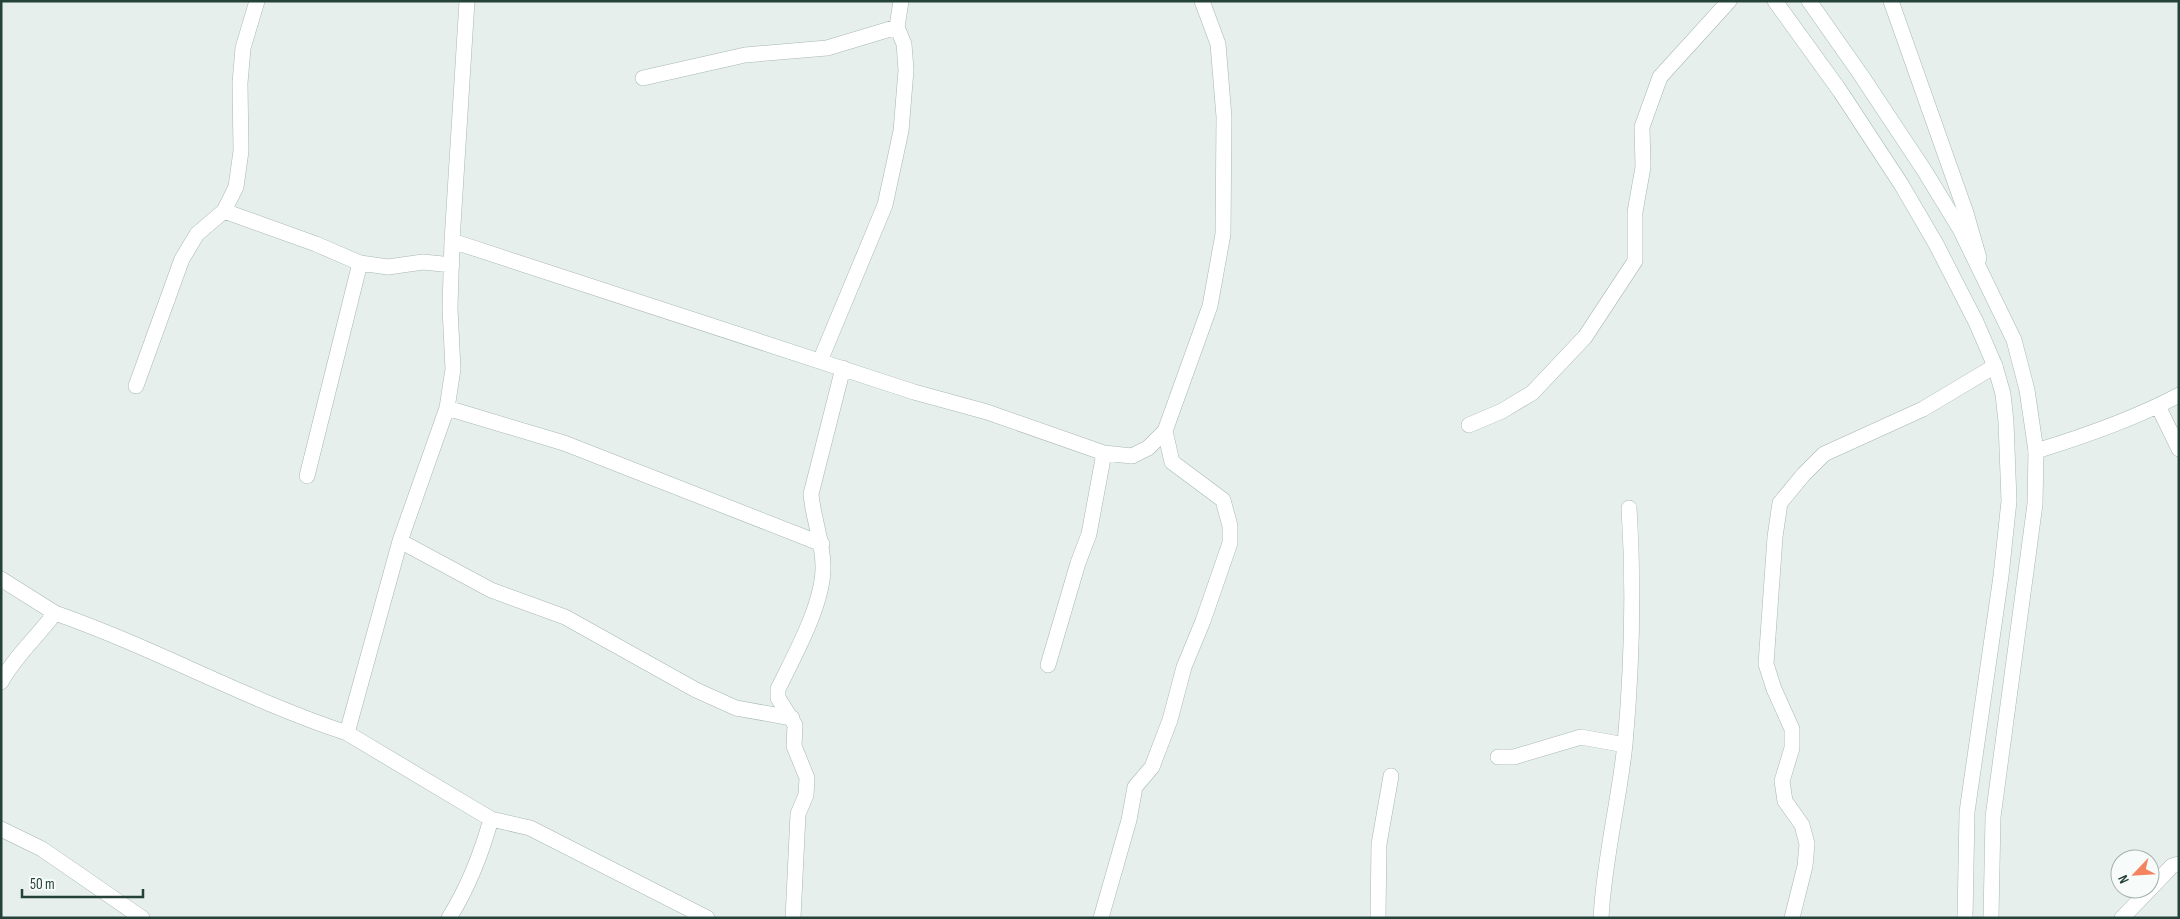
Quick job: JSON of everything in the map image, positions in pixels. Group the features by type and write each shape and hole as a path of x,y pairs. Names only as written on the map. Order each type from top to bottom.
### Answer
{"street":[{"path":"136,386 182,259 196,234 224,211 236,187 242,150 240,83 243,48 257,1"},
{"path":"347,733 400,541 447,408 453,369 450,308 452,241 467,1"},
{"path":"820,361 885,206 901,131 906,70 904,44 897,27 901,1"},
{"path":"452,241 820,361 987,412 1104,453 1132,456 1148,448 1164,431 1210,306 1223,234 1224,117 1218,44 1202,1"},
{"path":"1469,425 1502,411 1532,393 1584,336 1635,261 1635,212 1643,167 1642,127 1660,77 1728,1"},
{"path":"1774,1 1805,41 1902,184 1961,290 1995,366 2003,394 2006,422 2008,501 2002,576 1967,812 1965,918"},
{"path":"1809,1 1824,19 1924,170 1985,277 2020,358 2036,451 2035,504 1993,817 1991,918"},
{"path":"1891,1 1966,213 1985,277"},
{"path":"643,78 745,55 827,48 897,27"},
{"path":"224,211 316,244 360,263 388,267 423,262 452,265"},
{"path":"307,476 360,263"},
{"path":"1792,918 1805,866 1807,844 1802,825 1785,801 1782,781 1792,748 1792,728 1774,689 1766,664 1775,537 1780,504 1804,474 1824,454 1923,409 1995,366"},
{"path":"793,918 798,814 806,795 807,778 794,746 796,730 792,718 778,698 778,689 810,619 820,590 824,569 822,544 812,513 811,494 843,368"},
{"path":"2036,451 2080,438 2158,406 2179,394"},
{"path":"2158,406 2179,449"},
{"path":"447,408 564,443 822,544"},
{"path":"1101,918 1129,820 1135,787 1152,767 1170,720 1184,667 1203,621 1230,542 1230,526 1223,500 1172,462 1164,431"},
{"path":"1048,665 1078,563 1089,534 1104,453"},
{"path":"1601,918 1603,886 1625,745 1633,574 1629,508"},
{"path":"400,541 491,590 565,617 704,693 736,708 792,718"},
{"path":"1,579 55,612 96,627 303,719 347,733 491,819 530,828 707,918"},
{"path":"1,682 8,669 39,634 55,612"},
{"path":"1498,756 1514,757 1581,737 1625,745"},
{"path":"1378,918 1379,844 1391,776"},
{"path":"449,918 467,890 482,851 491,819"},
{"path":"1,829 42,849 142,918"},
{"path":"2160,879 2172,866 2179,864"},
{"path":"2122,918 2140,899"}]}
